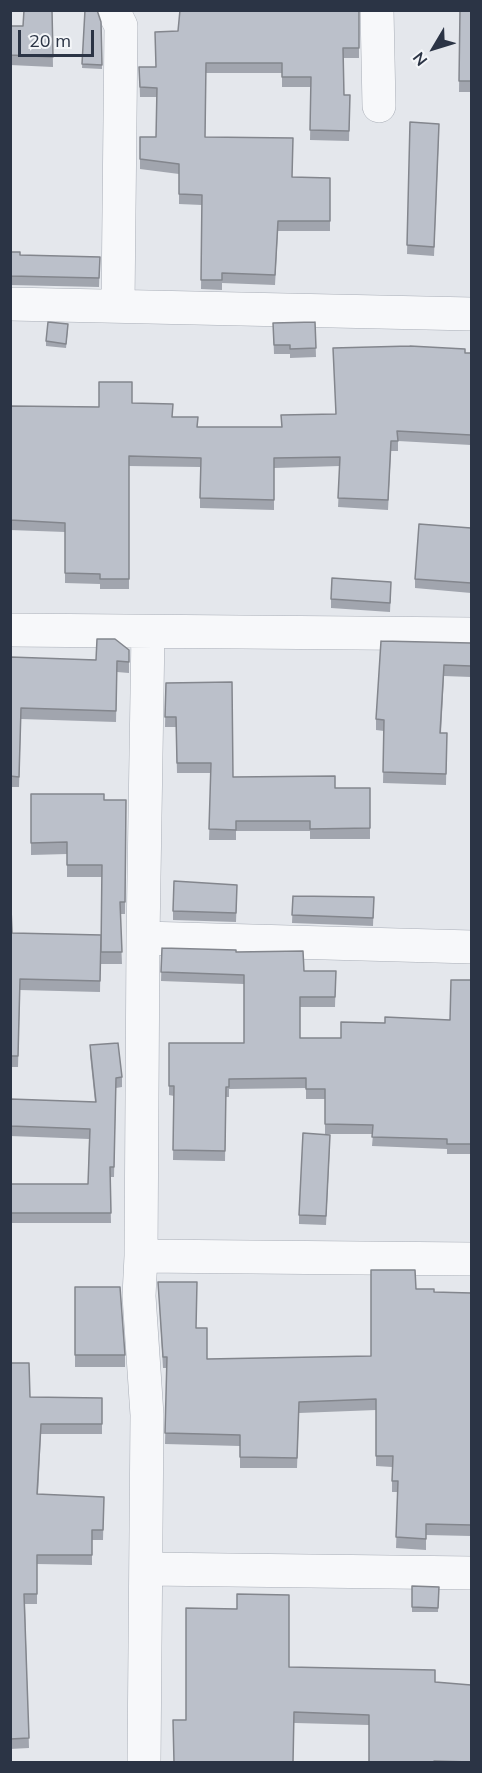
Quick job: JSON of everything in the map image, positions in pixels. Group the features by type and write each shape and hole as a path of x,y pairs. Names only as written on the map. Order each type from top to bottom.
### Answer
{"street":[{"path":"113,10 121,26 118,304"},
{"path":"377,10 379,106"},
{"path":"10,304 118,304 471,314"},
{"path":"10,630 471,634"},
{"path":"144,1762 148,1569 147,1415 139,1296 148,632"},
{"path":"143,938 471,947"},
{"path":"141,1256 471,1259"},
{"path":"148,1569 471,1573"}],"building":[{"path":"24,10 52,10 53,57 10,55 10,26 23,26"},
{"path":"85,10 97,10 101,22 102,65 82,64"},
{"path":"180,10 359,10 359,48 343,48 344,95 350,95 349,131 310,130 311,77 282,77 282,63 206,63 205,137 293,138 292,177 330,178 330,221 278,221 275,275 222,273 222,280 201,280 202,195 179,194 179,164 140,159 140,137 156,137 157,88 140,87 139,67 156,67 155,32 178,31"},
{"path":"460,10 471,10 471,81 459,81"},
{"path":"410,122 439,124 434,247 407,245"},
{"path":"10,252 20,252 20,255 100,257 99,278 10,276"},
{"path":"48,322 68,324 66,344 46,341"},
{"path":"315,322 316,348 290,349 290,345 274,345 273,323"},
{"path":"410,346 465,349 465,353 471,353 471,435 397,431 398,441 391,441 388,500 338,498 340,457 274,458 274,500 200,498 201,458 129,456 129,579 100,579 100,574 65,573 65,523 10,520 10,406 99,407 99,382 132,382 132,403 173,404 172,417 198,417 197,427 282,427 281,415 336,414 333,348"},
{"path":"419,524 471,528 471,583 415,579"},
{"path":"332,578 391,582 390,603 331,599"},
{"path":"97,639 115,639 129,650 129,662 117,661 116,711 21,708 19,777 10,776 10,657 96,660"},
{"path":"381,641 471,643 471,666 444,665 440,733 447,733 446,774 383,772 384,720 376,719"},
{"path":"232,682 233,777 335,776 335,788 370,788 370,828 310,829 310,821 236,821 236,830 209,829 211,763 177,763 176,717 165,717 166,683"},
{"path":"31,794 104,794 104,800 126,800 125,902 120,902 122,952 101,952 102,865 67,865 67,842 31,843"},
{"path":"174,881 237,885 236,913 173,911"},
{"path":"10,882 12,933 101,935 100,981 20,979 18,1056 10,1056"},
{"path":"293,896 374,897 373,918 292,915"},
{"path":"162,948 236,950 236,952 303,951 304,971 336,971 335,997 300,997 300,1038 341,1038 341,1022 385,1023 385,1017 450,1020 451,980 471,980 471,1144 447,1144 447,1139 372,1137 373,1125 325,1124 325,1089 306,1089 306,1078 229,1079 229,1087 226,1087 225,1151 173,1150 174,1086 169,1086 169,1043 244,1043 244,975 161,972"},
{"path":"118,1043 122,1077 116,1078 114,1167 110,1167 111,1213 10,1213 10,1184 88,1184 90,1129 10,1126 10,1099 96,1102 90,1045"},
{"path":"303,1133 330,1135 326,1216 299,1215"},
{"path":"371,1270 415,1270 416,1289 471,1293 471,1525 426,1524 426,1539 396,1537 398,1481 392,1481 393,1456 376,1456 376,1399 299,1402 297,1458 240,1457 240,1435 165,1433 167,1357 163,1357 158,1282 197,1282 196,1328 207,1328 207,1359 371,1356"},
{"path":"75,1287 120,1287 125,1355 75,1355"},
{"path":"10,1363 29,1363 30,1397 102,1398 102,1424 41,1424 37,1494 104,1497 103,1530 92,1530 92,1555 37,1555 37,1594 24,1594 29,1738 10,1739"},
{"path":"412,1586 439,1587 438,1608 412,1607"},
{"path":"237,1594 289,1595 289,1667 435,1670 435,1682 471,1685 471,1762 369,1762 369,1715 294,1712 293,1762 174,1762 173,1720 186,1720 186,1608 237,1609"}]}
